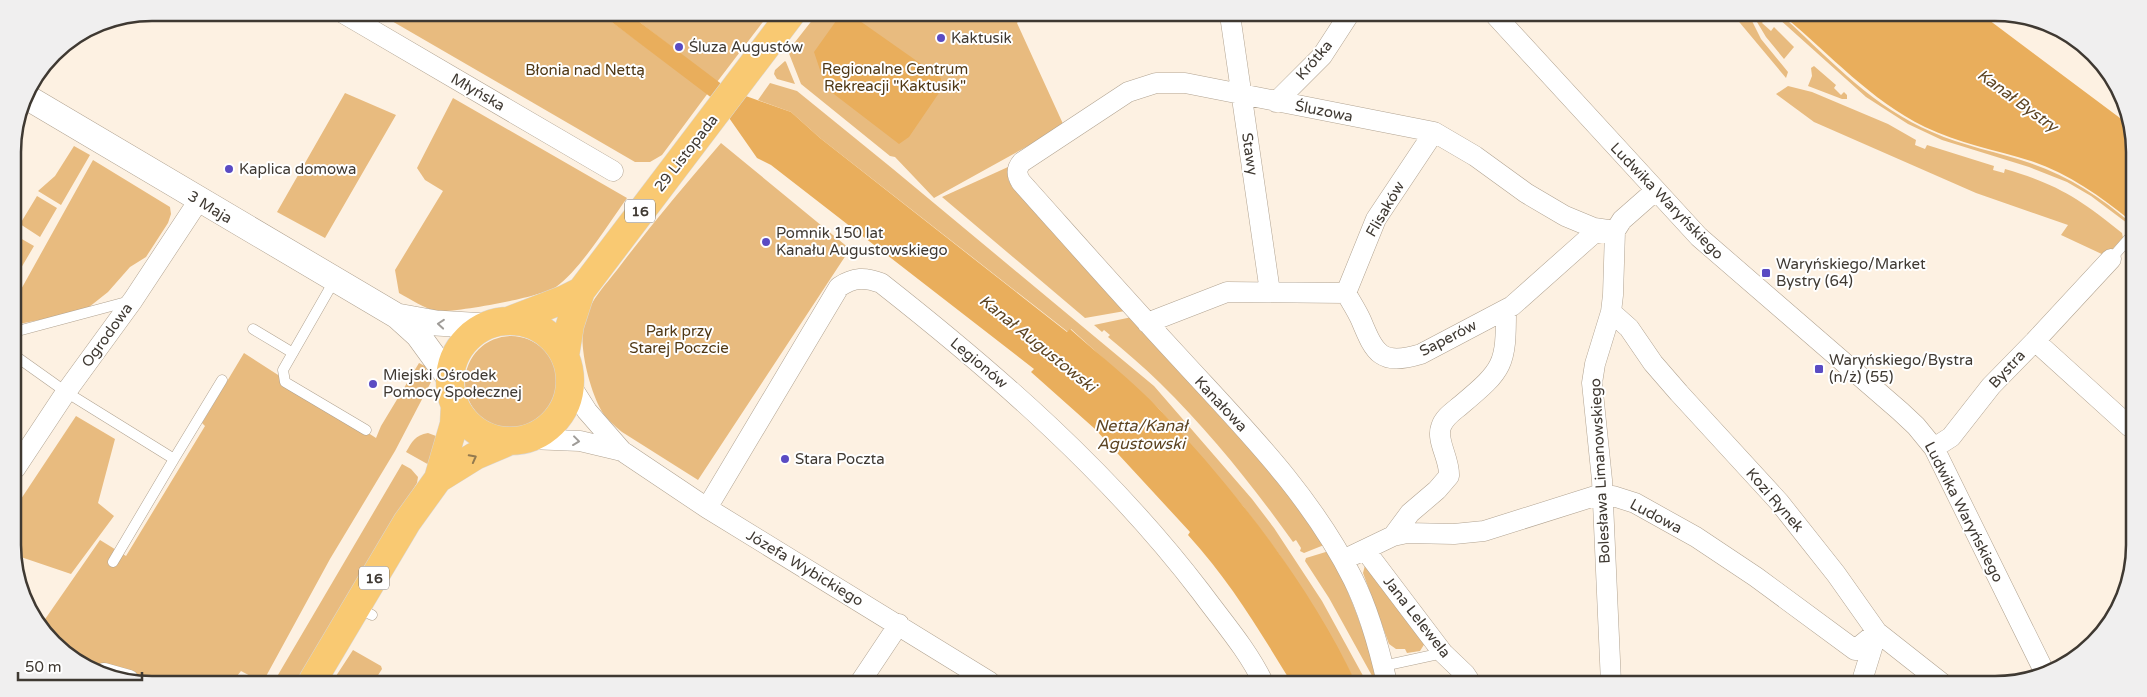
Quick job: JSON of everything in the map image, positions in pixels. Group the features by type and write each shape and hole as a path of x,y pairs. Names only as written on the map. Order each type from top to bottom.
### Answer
{"main road":[{"name":"29 Listopada","path":"565,356 570,325 580,291 787,21"},
{"name":"29 Listopada","path":"497,323 564,299 580,291"},
{"path":"522,322 536,326 558,344 565,356 570,371 571,386 566,406 554,422 538,435 519,440 498,440 477,432 468,424 452,392 453,363 460,347 472,335 497,323 522,322"},
{"name":"16","path":"316,676 364,611 407,522 438,479 454,424 452,392"},
{"name":"16","path":"438,479 475,456 519,440"}],"street":[{"name":"Młyńska","path":"357,21 613,171"},
{"name":"Stawy","path":"1231,21 1270,292"},
{"name":"Krótka","path":"1276,102 1322,56 1345,21"},
{"name":"Ludwika Waryńskiego","path":"1501,21 1699,237 1916,426 1934,448 2042,667"},
{"name":"Śluzowa","path":"1028,158 1116,99 1142,86 1156,83 1185,83 1434,132 1476,156 1526,193 1565,216 1588,226 1615,231"},
{"name":"3 Maja","path":"32,100 397,316 418,335 452,392"},
{"name":"Flisaków","path":"1346,293 1376,219 1434,132"},
{"name":"Kanałowa","path":"1028,158 1018,167 1018,177 1021,182 1273,461 1316,516 1343,560 1363,602 1385,674"},
{"path":"1615,231 1622,220 1655,191"},
{"name":"Ogrodowa","path":"21,460 66,392 133,300 199,200"},
{"name":"Saperów","path":"1346,293 1360,317 1372,346 1377,352 1400,359 1421,354 1506,310 1593,234 1615,231"},
{"name":"Bolesława Limanowskiego","path":"1611,675 1602,494 1592,383 1595,364 1611,312 1615,231"},
{"path":"2035,340 2111,259"},
{"name":"Legionów","path":"707,508 839,287 861,277 872,280 880,283 1010,389 1076,451 1140,519 1189,578 1252,660 1260,675"},
{"path":"1147,323 1228,292 1346,293"},
{"path":"1393,536 1410,513 1441,486 1448,476 1448,459 1440,439 1440,430 1451,413 1485,385 1504,359 1506,310"},
{"name":"Kozi Rynek","path":"1611,312 1628,328 1653,363 1679,393 1779,502 1836,574 1877,632 1932,675"},
{"name":"3 Maja","path":"397,316 436,323 497,323"},
{"name":"Bystra","path":"1934,448 1951,437 1991,386 2035,340 2126,423"},
{"name":"Józefa Wybickiego","path":"571,386 587,411 622,450 707,508 899,624 980,676"},
{"name":"Józefa Wybickiego","path":"519,440 580,441 622,450"},
{"path":"1343,560 1393,536 1407,533 1454,534 1484,531 1602,494"},
{"name":"Ludowa","path":"1602,494 1635,503 1696,537 1756,577 1855,650 1877,632"},
{"name":"Jana Lelewela","path":"1365,550 1443,653 1466,675"},
{"path":"865,676 899,624"},
{"path":"1864,675 1877,632"}],"lane":[{"path":"2111,259 2126,242"},
{"path":"334,280 283,370 285,382 366,430"},
{"path":"22,330 133,300"},
{"path":"253,329 293,353"},
{"path":"21,360 66,392 174,459"},
{"path":"113,562 222,380"},
{"path":"1385,674 1443,653"}],"green space":[{"name":"Błonia nad Nettą","path":"392,21 610,21 708,93 662,155 650,162 635,162"},
{"path":"638,21 764,21 717,82"},
{"name":"Regionalne Centrum Rekreacji \"Kaktusik\"","path":"812,21 1018,21 1017,23 1064,126 934,198 895,157 890,156 801,84 788,51"},
{"path":"1738,21 1752,21 1761,39 1788,72 1786,78"},
{"path":"1756,21 1764,21 1762,23 1771,31 1774,27 1794,47 1784,59 1766,37"},
{"path":"1781,21 1788,21 1855,83 1911,122 1944,137 2006,155 2058,174 2108,204 2126,219 2126,222 2091,196 2067,182 2029,167 1942,140 1908,124 1866,97"},
{"path":"785,61 795,84 777,79 774,74 775,70"},
{"path":"1814,66 1836,85 1834,88 1841,95 1844,92 1847,95 1847,99 1842,99 1808,86 1812,76 1811,68"},
{"path":"770,83 797,91 1154,386 1252,499 1274,528 1322,601 1363,675 1352,675 1313,606 1279,554 1243,506 1159,409 1071,329 1068,332 820,138 791,112 758,100"},
{"path":"1788,86 1812,92 1888,124 1916,140 1915,145 1925,149 1927,145 1994,166 1993,170 2004,173 2005,169 2054,187 2093,211 2122,233 2123,238 2106,256 2061,235 2068,225 1976,193 1814,122 1776,94"},
{"path":"345,93 396,115 325,238 277,212"},
{"path":"453,98 627,198 584,258 556,287 517,300 446,311 428,308 399,293 395,270 443,191 425,180 417,168"},
{"name":"Park przy Starej Poczcie","path":"721,143 850,249 698,480 622,432 605,416 592,390 583,352 582,339 585,318 599,292"},
{"path":"74,146 90,155 61,205 38,191 55,176"},
{"path":"93,160 170,207 171,214 168,223 146,257 130,267 108,292 84,311 22,323 22,288"},
{"path":"1008,167 1008,179 1012,187 1125,311 1085,318 942,197"},
{"path":"37,196 57,208 40,237 22,225 22,221"},
{"path":"22,239 34,246 22,267"},
{"path":"1132,317 1267,466 1324,545 1304,553 1300,551 1301,548 1296,540 1293,542 1262,500 1196,420 1154,377 1108,337 1110,335 1104,330 1102,332 1094,325"},
{"path":"511,336 529,339 544,349 554,364 557,382 554,400 544,415 529,425 511,428 493,425 478,415 468,400 465,382 468,364 478,349 493,339"},
{"path":"244,353 376,438 381,426 419,363 425,366 431,382 395,451 330,559 266,676 250,676 241,671 237,676 135,675 102,666 72,649 45,620 100,540 126,556 205,426 202,423"},
{"path":"76,416 115,439 98,503 114,516 71,574 22,557 21,499"},
{"path":"428,433 444,439 431,466 406,452 417,437"},
{"path":"402,464 411,469 418,477 417,483 301,676 277,676"},
{"path":"1329,551 1357,616 1377,675 1372,675 1329,598 1305,561 1306,558"},
{"path":"1366,561 1425,643 1420,651 1407,653 1405,649 1396,649 1389,644 1363,573"},
{"path":"353,650 381,666 382,669 378,676 336,676"}],"water":[{"name":"Netta/Kanał Agustowski","path":"610,21 638,21 740,98 743,95 791,112 820,138 1067,332 1070,329 1128,379 1150,399 1243,505 1316,609 1352,675 1287,675 1231,588 1188,535 1190,532 1095,429 1031,372 1034,369 771,165 757,158 727,115 729,111"},
{"path":"836,21 860,21 941,78 941,90 909,137 899,144 826,88 814,52"},
{"name":"Kanał Bystry","path":"1790,21 1990,21 2121,119 2126,152 2126,217 2096,194 2045,166 1951,138 1905,116 1886,104"}],"place":[{"name":"Kaktusik","path":"941,38"},
{"name":"Śluza Augustów","path":"679,47"},
{"name":"Kaplica domowa","path":"229,169"},
{"name":"Pomnik 150 lat Kanału Augustowskiego","path":"766,242"},
{"name":"Waryńskiego/Market Bystry (64)","path":"1766,273"},
{"name":"Waryńskiego/Bystra (n/ż) (55)","path":"1819,369"},
{"name":"Miejski Ośrodek Pomocy Społecznej","path":"373,384"},
{"name":"Stara Poczta","path":"785,459"}],"water label":[{"name":"Kanał Augustowski","path":"1038,343"}]}
